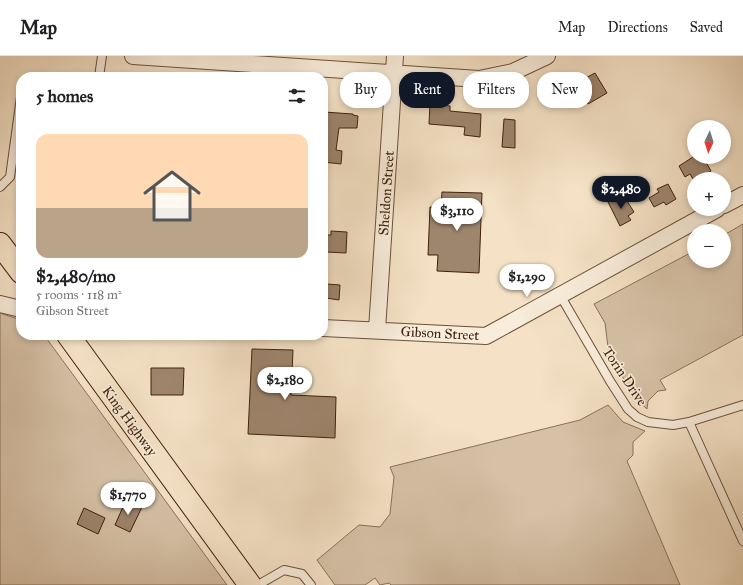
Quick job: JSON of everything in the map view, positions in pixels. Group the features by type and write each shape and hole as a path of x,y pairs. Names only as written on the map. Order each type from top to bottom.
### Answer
{"main road":[{"path":"0,244 16,265"},
{"name":"King Highway","path":"72,340 250,585"}],"street":[{"path":"133,56 479,79 513,72 547,56"},
{"name":"Sheldon Street","path":"377,330 395,56"},
{"path":"731,201 743,195"},
{"name":"Gibson Street","path":"328,328 486,336 704,216"},
{"path":"0,304 16,308"}],"lane":[{"path":"100,72 102,56"},
{"path":"0,187 10,176 16,133"},
{"name":"Torin Drive","path":"560,295 610,381 628,409 637,417 648,422 673,425 689,422 743,405"},
{"path":"689,422 743,541"},
{"path":"258,585 284,570 302,574 311,585"}],"shaded area":[{"path":"743,224 743,335 660,380 666,390 658,391 648,401 647,409 637,400 609,355 605,323 594,304 687,255 687,268 731,268 731,231"},
{"path":"0,313 16,318 16,340 48,340 227,585 0,585"},
{"path":"608,405 623,422 645,431 633,442 633,455 627,461 680,585 391,585 389,583 380,585 375,578 365,585 335,585 317,560 359,525 380,527 390,514 394,477 390,467 580,420"}],"building":[{"path":"595,73 607,93 592,102 592,75"},
{"path":"430,108 450,108 450,111 481,114 480,137 464,135 465,127 429,124"},
{"path":"328,112 353,114 358,116 357,128 339,128 336,150 342,151 341,164 328,163"},
{"path":"504,119 515,120 515,148 502,147"},
{"path":"687,161 687,164 707,164 711,171 687,172 687,176 685,177 679,166"},
{"path":"668,184 676,199 666,205 664,202 654,207 649,198 659,192 657,189"},
{"path":"442,192 482,193 479,273 437,271 438,255 428,255 430,207 441,208"},
{"path":"617,195 622,204 627,201 634,212 628,216 631,220 620,226 607,200"},
{"path":"331,231 347,232 346,253 328,252 328,235 331,235"},
{"path":"328,284 340,285 339,300 328,298"},
{"path":"252,349 293,350 291,395 336,397 335,438 248,434"},
{"path":"151,368 184,368 183,395 151,395"},
{"path":"126,500 142,507 130,532 115,525"},
{"path":"84,508 105,518 98,534 77,524"}]}
